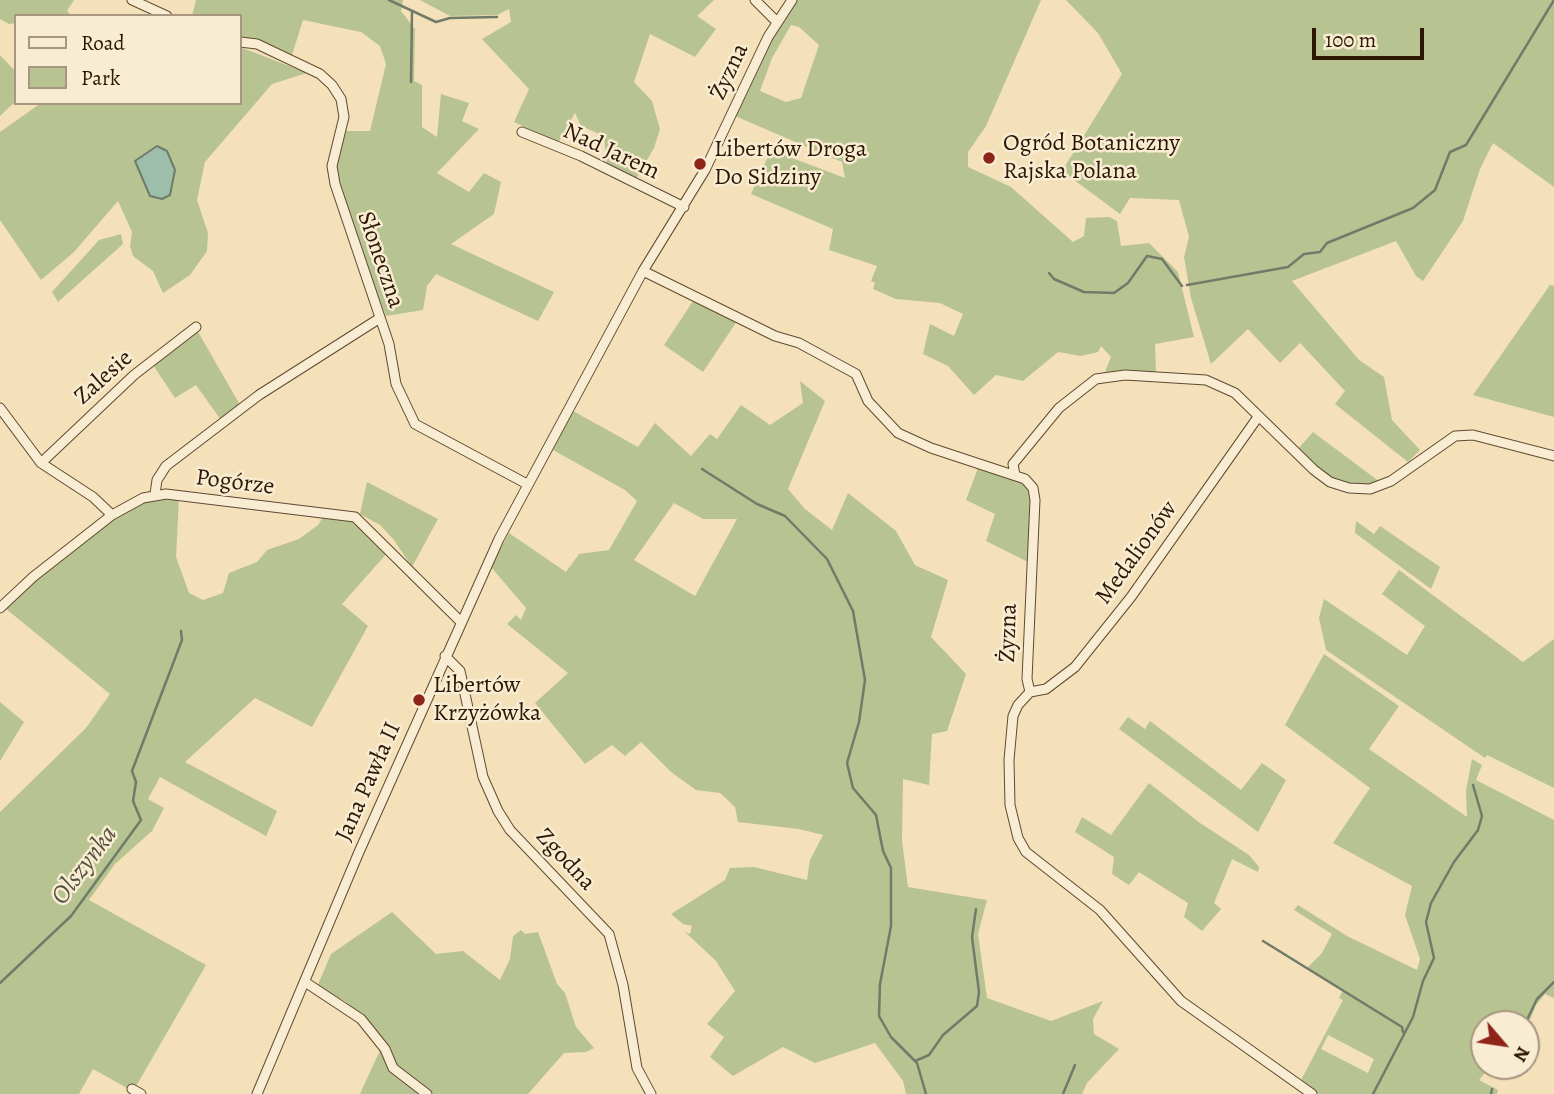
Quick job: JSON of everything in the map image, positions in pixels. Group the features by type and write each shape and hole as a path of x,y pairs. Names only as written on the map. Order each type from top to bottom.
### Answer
{"street":[{"path":"132,0 163,14"},
{"path":"755,0 764,13 777,22"},
{"name":"Żyzna","path":"584,378 643,271 684,208 777,22 792,0"},
{"name":"Słoneczna","path":"242,41 257,44 316,72 339,94 344,117 333,174 346,224 389,344 396,384 415,424 527,484"},
{"name":"Nad Jarem","path":"522,132 581,156 684,208"},
{"path":"643,271 775,336 799,343 856,374 868,401 898,433 931,448 1015,475 1013,464 1059,408 1096,379 1125,375 1206,380 1235,393 1314,470 1330,482 1349,488 1370,489 1391,481 1455,436 1473,435 1554,456"},
{"path":"0,608 33,577 112,515 155,494 157,480 166,466 259,395 380,317"},
{"name":"Zalesie","path":"41,463 134,375 196,327"},
{"name":"Jana Pawła II","path":"257,1094 460,621 527,484 584,378"},
{"path":"0,408 41,463 93,497 112,515"},
{"name":"Medalionów","path":"1030,692 1046,689 1075,667 1131,597 1258,416"},
{"name":"Żyzna","path":"1015,475 1031,486 1035,500 1027,679 1030,692 1018,705 1013,716 1009,773 1013,825 1026,852 1100,910 1181,1001 1312,1094"},
{"name":"Pogórze","path":"155,494 355,517 460,621"},
{"name":"Zgodna","path":"445,656 460,671 482,777 498,811 510,830 609,934 623,985 637,1068 651,1094"},
{"path":"305,982 361,1019 385,1049 393,1068 427,1094"}],"green space":[{"path":"0,0 74,0 67,11 70,14 14,14 14,23 9,24 0,19"},
{"path":"196,0 403,0 401,11 415,29 414,81 422,85 422,127 437,137 441,94 469,103 462,121 479,129 437,173 469,192 484,173 501,182 494,214 451,244 554,292 538,321 436,274 427,286 423,310 386,316 338,191 336,167 344,131 370,131 386,64 380,46 361,32 303,20 291,58 242,40 242,14 192,14"},
{"path":"420,0 714,0 697,16 716,29 695,57 650,34 634,82 652,101 660,129 654,148 636,179 607,165 604,136 581,126 575,113 558,143 514,122 529,89 482,39 511,22 509,9 497,15 450,16"},
{"path":"795,0 1041,0 986,126 968,152 968,167 1011,187 1073,242 1084,236 1086,218 1109,217 1117,221 1121,246 1149,243 1178,272 1194,337 1155,344 1156,372 1105,372 1111,357 1101,346 1098,352 1081,356 1058,352 1023,381 996,375 974,395 948,366 923,354 930,324 954,336 963,314 940,303 896,299 873,289 875,283 871,281 877,266 829,250 833,229 751,194 771,150 845,178 842,162 735,116 765,53","holes":["791,25 799,27 819,45 801,98 786,102 760,91 772,58"]},
{"path":"1066,0 1554,0 1554,187 1493,143 1480,169 1463,221 1423,281 1416,276 1396,241 1292,281 1359,360 1384,377 1392,420 1420,450 1408,462 1335,404 1345,391 1300,343 1280,363 1248,329 1211,364 1191,298 1184,257 1189,237 1179,200 1130,198 1120,214 1062,171 1122,74 1098,33"},
{"path":"242,48 307,73 272,84 205,162 197,200 208,233 207,251 190,275 163,293 153,271 133,256 130,246 132,232 118,201 74,252 41,280 0,220 0,132 38,105 242,105"},
{"path":"0,55 14,70 14,103 0,116"},
{"path":"121,234 123,244 58,302 52,292 99,240"},
{"path":"1550,285 1554,286 1554,417 1473,395"},
{"path":"695,298 737,321 703,372 664,345"},
{"path":"197,330 240,405 221,420 196,385 175,398 153,365"},
{"path":"800,381 825,401 788,489 805,509 832,530 848,493 896,531 915,565 948,580 931,637 966,674 947,731 932,734 929,785 903,779 902,841 908,887 987,900 978,934 987,998 1051,1021 1103,1001 1093,1019 1094,1034 1119,1049 1087,1083 1082,1094 906,1094 903,1081 875,1043 815,1063 783,1047 733,1076 710,1057 724,1037 707,1024 735,991 716,961 684,931 690,934 692,926 683,924 671,914 725,880 730,868 754,867 807,880 810,860 823,835 799,829 738,822 735,807 720,793 696,790 671,772 641,742 625,756 612,745 585,764 535,703 568,673 507,624 516,615 521,620 526,608 491,567 509,533 566,572 579,554 609,550 637,501 625,490 553,450 573,411 638,447 655,423 691,456 710,434 717,439 741,405 770,425 803,403","holes":["674,503 703,519 737,519 695,596 634,560"]},
{"path":"1313,432 1380,482 1356,486 1331,478 1297,450"},
{"path":"978,468 1024,482 1029,490 1032,500 1028,562 986,541 995,514 966,500"},
{"path":"367,482 438,519 412,567 380,525 360,514"},
{"path":"152,498 179,498 176,557 189,593 203,600 223,593 229,573 257,562 267,550 299,539 318,525 323,517 348,518 370,532 388,552 342,604 368,626 312,727 255,698 185,762 277,811 266,836 160,777 148,799 164,808 152,831 115,864 89,900 206,965 135,1088 130,1084 127,1088 93,1069 79,1094 0,1094 0,812 86,728 110,694 5,608 12,599 107,522"},
{"path":"1356,521 1374,534 1380,526 1440,567 1431,589 1355,533"},
{"path":"1399,570 1523,662 1554,639 1554,788 1487,755 1485,758 1326,650 1319,618 1324,599 1407,655 1425,626 1382,594"},
{"path":"1324,654 1399,706 1369,749 1467,817 1466,791 1472,759 1482,765 1476,780 1554,820 1554,998 1545,994 1534,1010 1470,1010 1470,1080 1479,1080 1498,1090 1497,1094 1319,1094 1300,1082 1343,1000 1339,998 1343,990 1307,968 1322,953 1332,934 1294,910 1298,905 1347,936 1417,970 1420,959 1405,915 1412,886 1333,843 1370,788 1285,725","holes":["1328,1035 1374,1059 1368,1073 1321,1049"]},
{"path":"0,702 24,722 0,761"},
{"path":"1128,717 1145,729 1150,721 1241,790 1262,763 1286,780 1258,832 1119,729"},
{"path":"1149,783 1200,823 1249,855 1259,867 1258,872 1232,859 1214,903 1221,909 1202,931 1184,917 1188,903 1139,872 1129,885 1112,874 1114,857 1075,832 1082,817 1111,835"},
{"path":"392,912 436,954 463,951 500,980 510,959 513,936 521,930 525,934 538,932 557,984 565,993 576,1027 594,1048 586,1052 564,1053 528,1094 434,1094 403,1076 363,1017 345,1001 317,987 331,954"},
{"path":"381,1048 399,1079 424,1094 360,1094"}],"shaded area":[{"path":"157,146 167,151 175,170 170,195 162,199 150,196 135,161"}],"waterway":[{"path":"389,0 436,22 450,18 497,17"},
{"path":"1187,285 1288,267 1304,254 1320,252 1327,243 1413,208 1435,190 1450,152 1466,145 1554,0"},
{"path":"411,82 412,12"},
{"path":"1049,273 1054,279 1084,292 1114,293 1128,283 1147,256 1162,259 1182,286"},
{"path":"702,469 757,504 785,516 827,559 853,611 865,680 859,722 847,763 853,788 876,815 883,851 891,868 891,926 880,984 879,1016 891,1037 917,1063 926,1094"},
{"name":"Olszynka","path":"0,983 71,916 141,820 133,801 136,782 132,771 182,640 181,631"},
{"path":"1373,1094 1413,1017 1423,981 1434,958 1426,922 1431,903 1454,862 1478,830 1482,816 1473,785"},
{"path":"915,1061 929,1055 943,1035 977,1006 979,992 972,937 976,909"},
{"path":"1263,941 1402,1027 1403,1032"},
{"path":"1532,1010 1537,999 1554,982"},
{"path":"1063,1094 1075,1065"},
{"path":"1491,1094 1492,1089"}],"place":[{"name":"Ogród Botaniczny Rajska Polana","path":"989,158"},
{"name":"Libertów Droga Do Sidziny","path":"700,164"},
{"name":"Libertów Krzyżówka","path":"419,700"}]}
